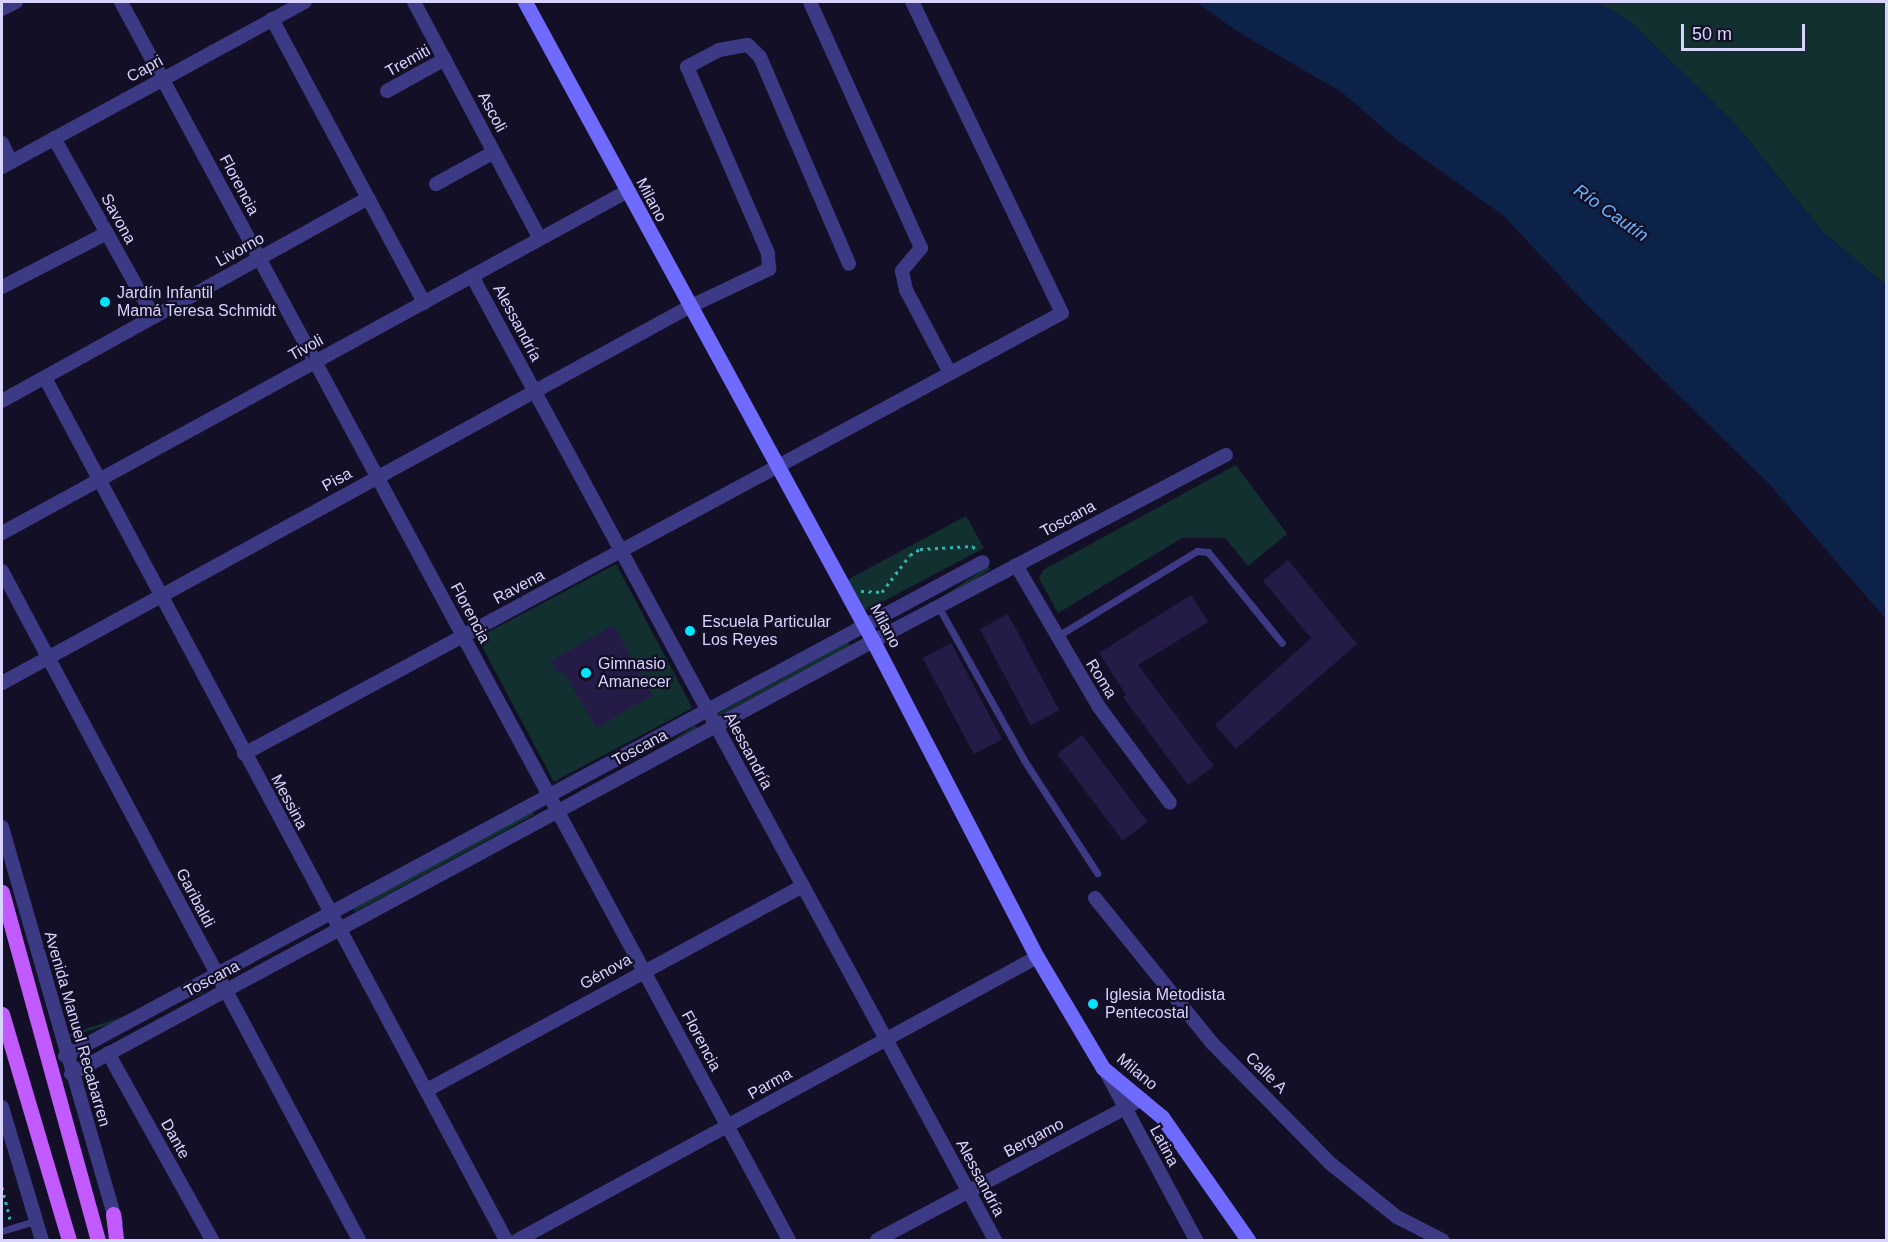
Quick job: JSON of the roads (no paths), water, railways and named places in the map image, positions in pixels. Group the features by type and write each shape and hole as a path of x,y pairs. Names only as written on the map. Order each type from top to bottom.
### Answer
{"main road":[{"path":"2,892 98,1240"},
{"path":"2,1014 69,1240"},
{"path":"113,1214 119,1240"}],"street":[{"path":"2,9 16,2"},
{"name":"Florencia","path":"121,2 789,1240"},
{"name":"Capri","path":"6,164 305,2"},
{"name":"Ascoli","path":"414,2 540,239"},
{"name":"Milano","path":"525,2 626,192 873,641 1038,957 1103,1068 1162,1117 1248,1240"},
{"path":"810,2 921,248 902,271 906,290 950,374"},
{"name":"Ravena","path":"244,754 1062,313 912,2"},
{"path":"272,19 424,303"},
{"name":"Pisa","path":"2,683 689,307 769,269 768,253 687,67 719,50 748,45 760,57 849,264"},
{"name":"Tremiti","path":"387,91 445,59"},
{"name":"Savona","path":"54,138 153,316"},
{"path":"2,143 6,164"},
{"path":"436,184 494,152"},
{"name":"Tivoli","path":"2,533 626,192"},
{"name":"Livorno","path":"2,401 368,198"},
{"path":"2,287 107,233"},
{"name":"Alessandría","path":"472,276 995,1240"},
{"name":"Messina","path":"45,378 97,481 506,1240"},
{"name":"Toscana","path":"71,1074 938,606 1226,455"},
{"name":"Toscana","path":"65,1056 864,626 980,557"},
{"name":"Roma","path":"1016,565 1056,637 1126,746 1170,803"},
{"name":"Garibaldi","path":"2,571 359,1240"},
{"name":"Avenida Manuel Recabarren","path":"2,827 65,1056 113,1214"},
{"name":"Génova","path":"427,1090 644,970 803,886"},
{"name":"Calle A","path":"1095,898 1212,1043 1331,1164 1397,1217 1442,1240"},
{"name":"Parma","path":"518,1240 1038,957"},
{"name":"Dante","path":"108,1053 212,1240"},
{"name":"Latina","path":"1103,1068 1196,1240"},
{"name":"Bergamo","path":"877,1240 1142,1099"},
{"path":"2,1107 42,1240"}],"lane":[{"path":"1056,637 1197,550 1208,552 1282,643"},
{"path":"938,606 1024,760 1097,873"},
{"path":"2,1231 35,1221"}],"water":[{"name":"Río Cautín","path":"1196,2 1597,2 1630,21 1737,126 1823,232 1886,285 1886,619 1770,485 1586,304 1504,216 1396,139 1343,93 1238,32"}],"place":[{"name":"Jardín Infantil Mamá Teresa Schmidt","path":"105,302"},
{"name":"Escuela Particular Los Reyes","path":"690,631"},
{"name":"Gimnasio Amanecer","path":"586,673"},
{"name":"Iglesia Metodista Pentecostal","path":"1093,1004"}]}
